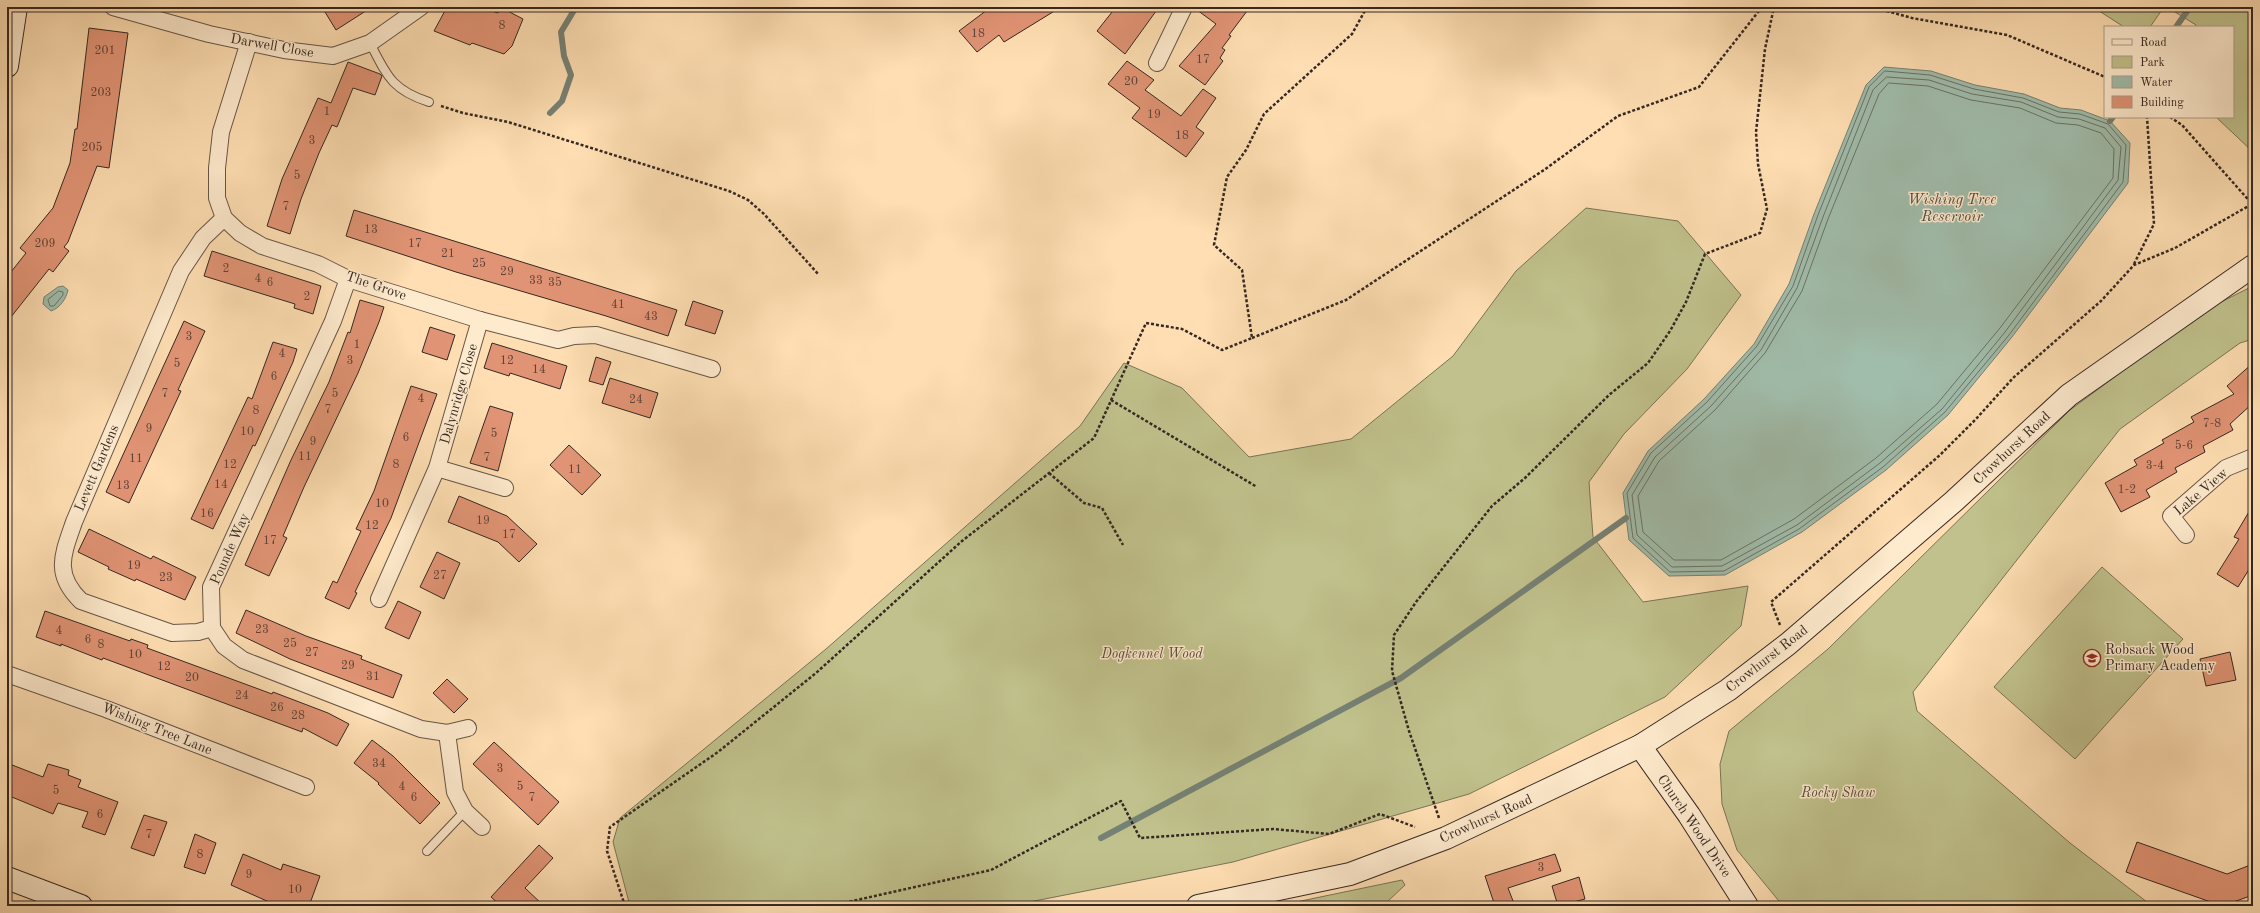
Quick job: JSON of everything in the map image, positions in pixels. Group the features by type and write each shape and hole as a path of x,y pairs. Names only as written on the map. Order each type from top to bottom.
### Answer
{"main road":[{"path":"7,66 16,7"},
{"name":"Crowhurst Road","path":"1198,906 1350,874 1446,838 1640,746 1728,690 1788,644 1953,502 2069,395 2253,266"},
{"name":"Church Wood Drive","path":"1640,746 1689,815 1747,906"},
{"path":"7,878 81,906"}],"street":[{"name":"Darwell Close","path":"113,7 209,34 333,56 370,43 421,7"},
{"path":"1157,63 1184,7"},
{"name":"The Grove","path":"249,42 221,132 217,168 217,198 224,218 240,233 262,246 318,264 348,279 480,320 558,340 574,336 596,335 712,370"},
{"name":"Levett Gardens","path":"212,628 198,632 172,633 81,601 70,590 63,573 62,558 77,515 181,271 203,238 224,218"},
{"name":"Pounde Way","path":"212,628 211,588 333,321 348,279"},
{"name":"Dalynridge Close","path":"379,599 437,468 480,320"},
{"name":"Lake View","path":"2186,535 2171,516 2226,468 2253,457"},
{"path":"437,468 504,488"},
{"path":"212,628 224,646 243,660 421,729 447,733 468,728"},
{"name":"Wishing Tree Lane","path":"7,674 106,709 306,787"},
{"path":"447,733 455,792 465,811 482,826"}],"lane":[{"path":"370,43 392,82 405,92 429,102"},
{"path":"427,851 465,811"}],"path":[{"path":"1252,338 1242,270 1214,245 1227,177 1246,150 1264,114 1352,34 1367,7"},
{"path":"625,906 607,851 610,827 736,737 816,672 962,541 1094,438 1146,323 1182,329 1222,350 1346,300 1544,170 1618,116 1699,87 1762,7"},
{"path":"1446,838 1401,704 1392,671 1394,635 1416,602 1492,506 1525,478 1609,395 1648,363 1670,331 1686,302 1705,254 1760,233 1767,209 1758,164 1756,132 1765,49 1774,7"},
{"path":"1872,7 1912,18 2007,35 2104,77"},
{"path":"429,102 463,113 508,122 729,191 748,200 764,214 819,275"},
{"path":"1771,602 1940,455 1976,419 2013,378 2101,300 2134,265 2154,224 2147,118"},
{"path":"2134,265 2175,248 2252,205 2182,125 2172,118"},
{"path":"1111,400 1257,487"},
{"path":"1049,473 1084,503 1102,508 1123,545"},
{"path":"830,906 992,870 1121,801 1140,838 1273,828 1329,834 1380,814 1417,827"}],"green space":[{"path":"2093,7 2164,7 2151,26 2122,26"},
{"path":"2167,7 2253,7 2253,152 2217,118 2234,118 2234,26 2196,25"},
{"name":"Dogkennel Wood","path":"1586,208 1678,221 1741,295 1687,369 1624,434 1589,482 1593,537 1643,602 1748,586 1741,626 1665,697 1469,794 1233,862 1009,906 630,906 613,842 620,818 826,649 1080,426 1124,363 1182,388 1249,457 1351,439 1453,356 1516,271"},
{"name":"Rocky Shaw","path":"2253,286 2253,339 2240,343 2120,429 1913,692 1917,711 2070,843 2147,902 2173,906 1783,906 1737,850 1722,804 1720,764 1729,731 1828,649 2070,410 2205,310"},
{"path":"2102,567 2183,639 2075,759 1994,687"},
{"path":"1402,880 1405,885 1386,903 1374,906 1277,906"}],"water":[{"name":"Wishing Tree Reservoir","path":"1884,67 1931,71 1975,85 2024,94 2060,108 2081,110 2110,121 2130,143 2128,183 2012,337 1948,415 1886,470 1802,532 1725,575 1669,576 1629,540 1623,493 1648,451 1704,399 1754,344 1789,284 1814,214 1866,85"},
{"path":"63,286 68,290 66,297 60,305 51,311 43,304 44,297 58,287"}],"building":[{"path":"334,7 372,7 336,30 325,12"},
{"path":"447,7 479,7 498,13 500,7 523,19 512,46 504,54 472,43 470,45 434,31"},
{"path":"991,7 1061,7 1004,42 999,35 977,52 959,31"},
{"path":"1116,7 1159,7 1125,54 1097,31"},
{"path":"1193,7 1250,7 1229,35 1231,36 1222,48 1225,50 1220,58 1223,61 1205,85 1179,66 1216,24"},
{"path":"89,28 128,33 109,168 97,166 68,242 64,247 69,251 53,272 49,269 7,322 7,277 26,253 20,248 53,208 70,163 75,129 77,129"},
{"path":"1127,61 1154,80 1145,90 1181,116 1203,89 1216,98 1196,127 1204,133 1186,157 1132,118 1140,108 1108,84"},
{"path":"348,62 382,76 375,95 353,88 337,127 332,125 319,153 301,199 290,234 267,226 282,179 318,98 331,103"},
{"path":"354,210 677,310 668,336 606,316 456,272 346,236"},
{"path":"212,251 321,286 313,314 294,308 295,304 204,276"},
{"path":"360,300 384,307 358,373 304,487 283,536 287,538 269,576 245,565 291,460 329,382 348,332 350,333"},
{"path":"693,301 723,311 715,334 685,325"},
{"path":"184,321 205,331 178,390 181,391 129,503 106,492"},
{"path":"430,327 455,335 447,360 422,352"},
{"path":"273,342 297,349 293,362 255,446 253,445 213,529 191,519 248,397 252,399"},
{"path":"492,343 567,366 560,389 510,373 509,376 484,368"},
{"path":"596,357 611,362 603,385 589,381"},
{"path":"2253,363 2253,403 2230,424 2233,430 2203,446 2205,452 2175,468 2177,472 2146,490 2150,497 2121,512 2105,483 2137,465 2134,460 2164,443 2162,440 2194,422 2191,417 2234,394 2227,386"},
{"path":"610,378 658,393 650,418 602,403"},
{"path":"411,386 437,394 391,518 355,592 357,593 349,609 325,598 333,581 337,583 361,531 356,529 374,491"},
{"path":"490,406 513,413 498,471 470,463"},
{"path":"569,445 601,475 582,495 550,465"},
{"path":"459,496 507,516 537,544 519,562 498,542 448,522"},
{"path":"2253,505 2253,563 2238,587 2217,574 2239,539 2234,537"},
{"path":"89,529 151,559 153,556 196,577 185,600 108,569 109,567 78,552"},
{"path":"437,552 460,563 444,599 420,587"},
{"path":"398,601 421,612 409,639 385,628"},
{"path":"246,610 306,636 362,656 361,659 402,675 393,698 290,659 236,633"},
{"path":"45,611 130,641 131,639 148,645 147,648 272,694 273,692 328,713 349,724 337,746 303,728 302,732 103,658 102,660 61,644 61,646 36,637"},
{"path":"2230,652 2236,680 2206,686 2200,659"},
{"path":"447,679 468,699 454,713 433,693"},
{"path":"372,740 393,756 440,803 420,824 378,784 379,783 354,763"},
{"path":"494,742 559,802 538,825 473,764"},
{"path":"7,763 43,777 48,764 69,770 68,775 81,780 78,787 118,802 105,835 82,827 88,812 58,803 53,814 7,795"},
{"path":"144,815 167,822 154,856 131,848"},
{"path":"195,834 216,843 205,874 184,867"},
{"path":"2137,842 2227,874 2253,864 2253,895 2222,906 2126,872"},
{"path":"539,845 553,858 525,888 544,906 501,906 491,897"},
{"path":"243,854 281,870 283,864 320,876 309,906 278,906 231,885"},
{"path":"1555,854 1561,871 1508,888 1515,906 1495,906 1485,876"},
{"path":"1579,877 1585,899 1558,906 1552,886"}],"waterway":[{"path":"550,113 562,101 571,75 564,56 561,32 576,7"},
{"path":"2177,26 2190,7"},
{"path":"1101,838 1401,678 1626,518"}],"place":[{"name":"Robsack Wood Primary Academy","path":"2092,658"}]}
